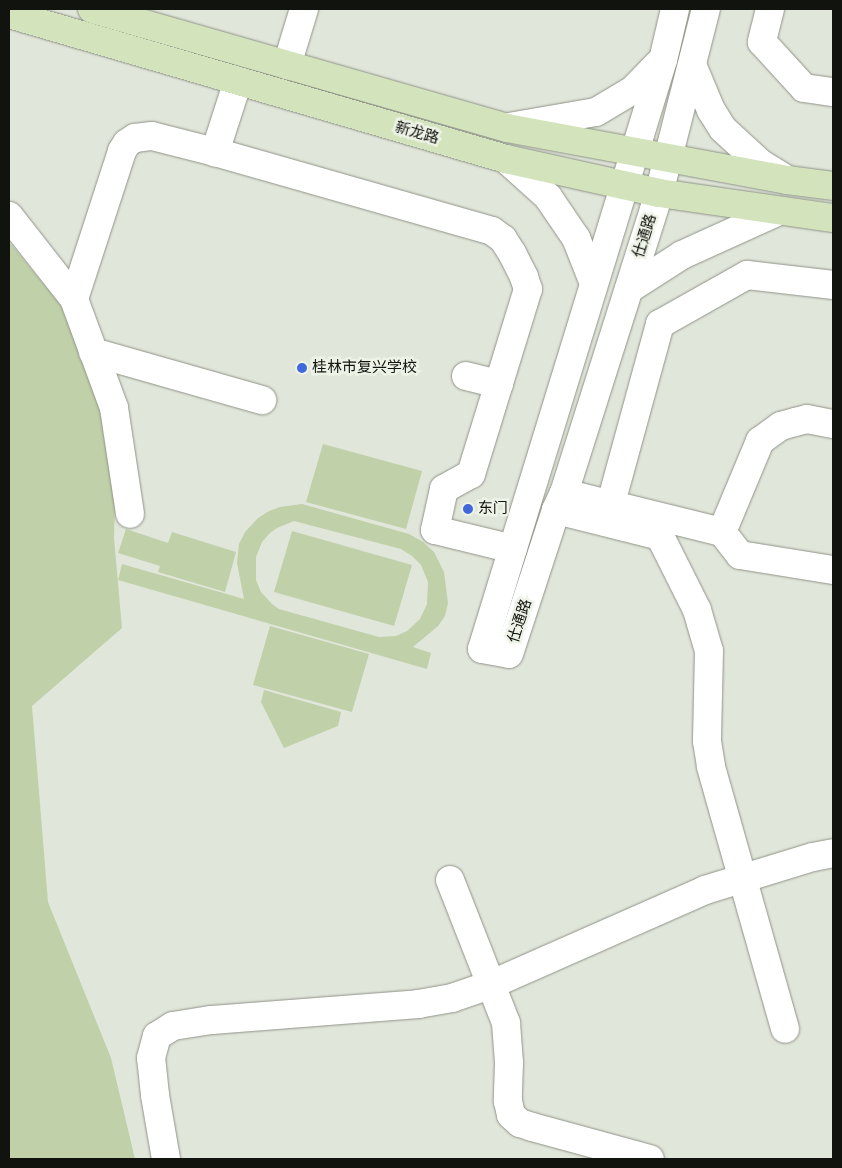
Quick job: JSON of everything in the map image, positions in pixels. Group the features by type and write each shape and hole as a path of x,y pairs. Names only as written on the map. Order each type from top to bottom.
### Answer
{"main road":[{"name":"新龙路","path":"92,9 507,128 634,150 669,159 833,186"},
{"name":"新龙路","path":"9,14 506,159 659,193 776,212 833,218"}],"street":[{"path":"287,65 304,9"},
{"name":"仕通路","path":"675,9 663,60 593,281 482,649 509,654 659,193 693,67 706,9"},
{"path":"770,9 762,42 804,88 833,92"},
{"path":"507,128 596,112 633,90 663,60"},
{"path":"693,67 711,110 723,129 760,163 788,180"},
{"path":"215,152 238,81"},
{"path":"74,299 122,151 127,143 135,138 152,136 215,152 499,234 520,266 528,289 471,474 444,489 435,530 513,549"},
{"path":"506,159 548,197 576,238 593,281"},
{"path":"629,289 682,255 776,212"},
{"path":"9,216 74,299 114,408 130,514"},
{"path":"611,504 660,324 747,275 833,285"},
{"path":"93,352 262,400"},
{"path":"466,376 499,384"},
{"path":"722,532 760,441 781,426 795,422 807,420 833,424"},
{"path":"560,501 611,504 722,532 740,554 833,570"},
{"path":"560,501 660,536 697,610 709,651 708,741 711,767 786,1029"},
{"path":"166,1159 151,1058 157,1036 166,1029 180,1024 212,1020 418,1004 452,998 490,984 677,902 743,878 833,853"},
{"path":"450,880 506,1022 509,1064 508,1101 511,1115 520,1123 532,1127 650,1159"}],"green space":[{"path":"9,242 60,304 113,431 116,466 114,538 122,628 32,706 48,902 111,1058 135,1159 9,1159"},
{"path":"323,444 422,471 406,529 306,502"},
{"path":"302,504 409,534 423,542 434,552 444,572 448,603 445,616 438,626 413,647 431,653 427,669 118,580 122,564 244,599 237,563 239,544 245,532 258,518 280,507","holes":["294,521 401,549 421,565 428,582 427,604 420,619 407,631 396,636 379,637 279,609 261,592 256,580 256,557 262,542 277,528"]},
{"path":"126,529 168,543 172,532 236,552 225,592 158,572 160,566 118,553"},
{"path":"292,531 412,565 394,626 274,592"},
{"path":"270,626 369,654 352,712 253,685"},
{"path":"264,690 341,712 338,726 284,748 261,702"}],"place":[{"name":"桂林市复兴学校","path":"302,368"},
{"name":"东门","path":"468,509"}]}
